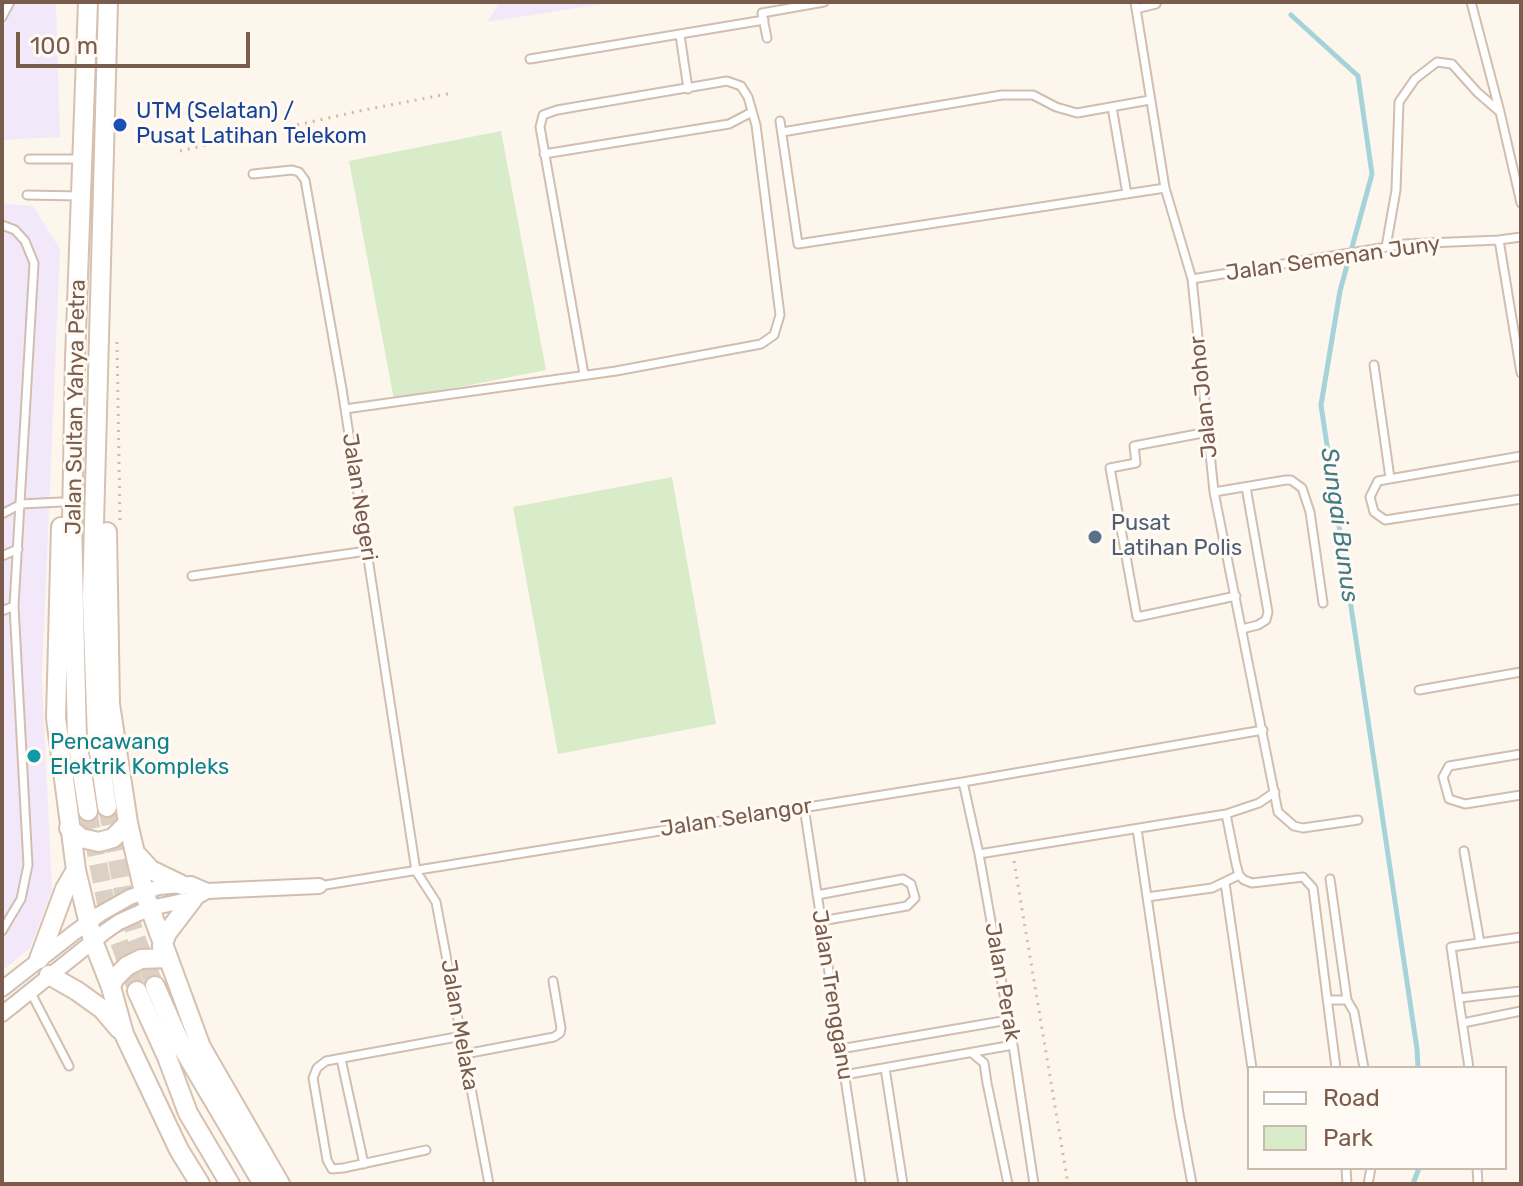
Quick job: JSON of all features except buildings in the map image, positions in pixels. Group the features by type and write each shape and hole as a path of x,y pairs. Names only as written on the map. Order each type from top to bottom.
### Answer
{"main road":[{"name":"Jalan Sultan Yahya Petra","path":"88,2 72,522 77,739 98,809 92,598 108,2"},
{"path":"74,446 61,502 56,718 76,870 93,941 111,987 124,1034 179,1150 200,1184"},
{"path":"97,458 107,502 110,704 128,823 147,900 201,1047 280,1184"},
{"path":"69,828 81,838 99,842 113,838 128,823"},
{"path":"136,854 151,870 194,891 167,933 165,952"},
{"path":"76,870 65,889 44,967 102,1009 124,1034"},
{"path":"111,987 114,979 127,966 165,952"},
{"path":"230,1184 188,1113 146,988 263,1184"}],"street":[{"name":"Jalan Selangor","path":"147,900 159,887 194,891 319,886"},
{"path":"2,1014 30,991 44,967 88,922 116,905 147,900"},
{"path":"2,989 93,941 147,900"}],"lane":[{"path":"2,17 10,2"},
{"path":"530,59 680,35 824,2"},
{"path":"1136,5 1157,2"},
{"path":"1471,2 1521,203"},
{"name":"Jalan Johor","path":"1136,5 1165,188 1192,279 1214,492 1278,812 1294,826 1303,828 1358,820"},
{"path":"763,16 767,38"},
{"path":"680,35 688,89"},
{"path":"1386,247 1396,190 1399,102 1415,79 1437,62 1452,64 1500,112"},
{"path":"345,409 616,371 761,344 774,335 780,315 756,125 748,97 741,86 727,81 543,115 540,127 544,154 584,374"},
{"path":"782,132 1002,95 1033,95 1077,113 1150,100"},
{"path":"1112,107 1127,194"},
{"path":"544,154 729,124 752,112"},
{"path":"780,121 798,244 1165,188"},
{"path":"29,159 83,159"},
{"name":"Jalan Negeri","path":"253,174 292,170 299,172 305,180 345,409 416,871"},
{"path":"27,195 82,196"},
{"path":"2,225 15,230 25,241 34,263 14,606 28,865 21,899 2,931"},
{"name":"Jalan Semenan Juny","path":"1192,279 1405,244 1521,237"},
{"path":"1499,240 1521,373"},
{"path":"1374,365 1390,478"},
{"path":"1208,432 1134,446 1136,463 1110,468 1137,617 1236,596"},
{"path":"1521,456 1378,481 1370,497 1374,512 1385,520 1521,499"},
{"path":"1214,492 1286,480 1302,488 1310,512 1323,603"},
{"path":"1242,629 1266,620 1268,612 1246,487"},
{"path":"2,514 21,504 61,502"},
{"path":"2,556 18,549"},
{"path":"192,576 367,551"},
{"path":"2,611 14,606"},
{"path":"1419,690 1521,672"},
{"name":"Jalan Selangor","path":"319,886 1263,730"},
{"path":"1521,754 1449,766 1443,777 1449,799 1465,804 1521,795"},
{"name":"Jalan Perak","path":"963,782 1013,1045 1034,1184"},
{"path":"979,854 1226,814 1259,803 1275,792"},
{"name":"Jalan Trengganu","path":"804,807 861,1184"},
{"path":"1226,814 1239,875 1244,880 1252,883 1303,877 1313,888 1336,1066"},
{"path":"1137,829 1192,1184"},
{"path":"1464,851 1480,943"},
{"name":"Jalan Melaka","path":"416,871 436,902 489,1184"},
{"path":"1147,897 1212,888 1239,875"},
{"path":"817,895 903,879 911,884 915,898 907,906 821,921"},
{"path":"1330,879 1347,1000 1354,1012 1364,1066"},
{"path":"1225,883 1252,1066"},
{"path":"1469,1066 1451,947 1521,937"},
{"path":"465,1054 554,1037 560,1033 553,981"},
{"path":"30,991 69,1066"},
{"path":"1459,998 1521,991"},
{"path":"1328,1000 1347,1000"},
{"path":"1463,1023 1521,1011"},
{"path":"840,1049 1008,1020"},
{"path":"426,1150 332,1169 327,1160 313,1078 317,1068 326,1061 462,1036"},
{"path":"844,1075 1013,1045"},
{"path":"972,1053 984,1063 1008,1184"},
{"path":"341,1059 364,1164"},
{"path":"885,1068 903,1184"}],"path":[{"path":"180,151 453,93"},
{"path":"117,340 120,526"},
{"path":"1012,849 1068,1184"}],"shaded area":[{"path":"2,2 56,2 60,137 2,140"},
{"path":"500,2 616,2 487,22"},
{"path":"2,204 33,206 60,249 42,677 52,890 30,948 2,971"}],"green space":[{"path":"501,131 546,370 394,400 349,161"},
{"path":"672,477 716,724 558,754 513,507"}],"waterway":[{"name":"Sungai Bunus","path":"1291,15 1358,76 1372,174 1340,291 1321,405 1418,1066"},
{"name":"Sungai Bunus","path":"1413,1184 1418,1170"}],"tunnel":[{"path":"107,807 124,898 155,986"},
{"path":"88,811 107,909 137,991"}],"place":[{"name":"UTM (Selatan) / Pusat Latihan Telekom","path":"120,125"},
{"name":"Pusat Latihan Polis","path":"1095,537"},
{"name":"Pencawang Elektrik Kompleks","path":"34,756"}]}
